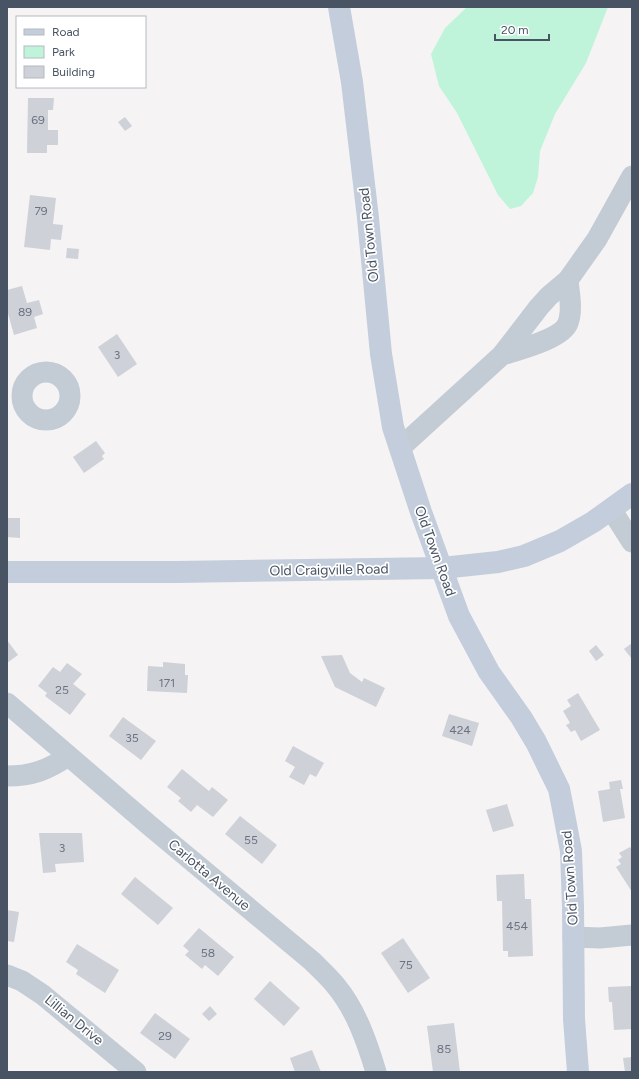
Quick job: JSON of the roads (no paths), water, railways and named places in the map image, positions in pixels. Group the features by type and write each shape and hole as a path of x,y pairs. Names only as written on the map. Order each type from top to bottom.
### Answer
{"street":[{"name":"Old Town Road","path":"339,7 352,82 368,218 381,354 393,427 421,512 459,616 490,672 521,717 559,789 571,851 574,1019 578,1072"},
{"path":"400,448 502,355 539,307 549,296 568,280 597,239 632,176"},
{"path":"502,355 545,341 562,331 568,324 570,301 568,280"},
{"name":"Old Craigville Road","path":"7,572 176,572 442,568 498,562 524,556 549,546 576,532 632,494"},
{"path":"611,509 632,542"},
{"name":"Carlotta Avenue","path":"7,703 149,826 312,961 336,986 353,1013 365,1038 376,1072"},
{"path":"7,776 31,774 45,770 68,756"},
{"path":"573,937 600,938 632,935"},
{"name":"Lillian Drive","path":"7,975 22,981 43,995 136,1072"}]}
